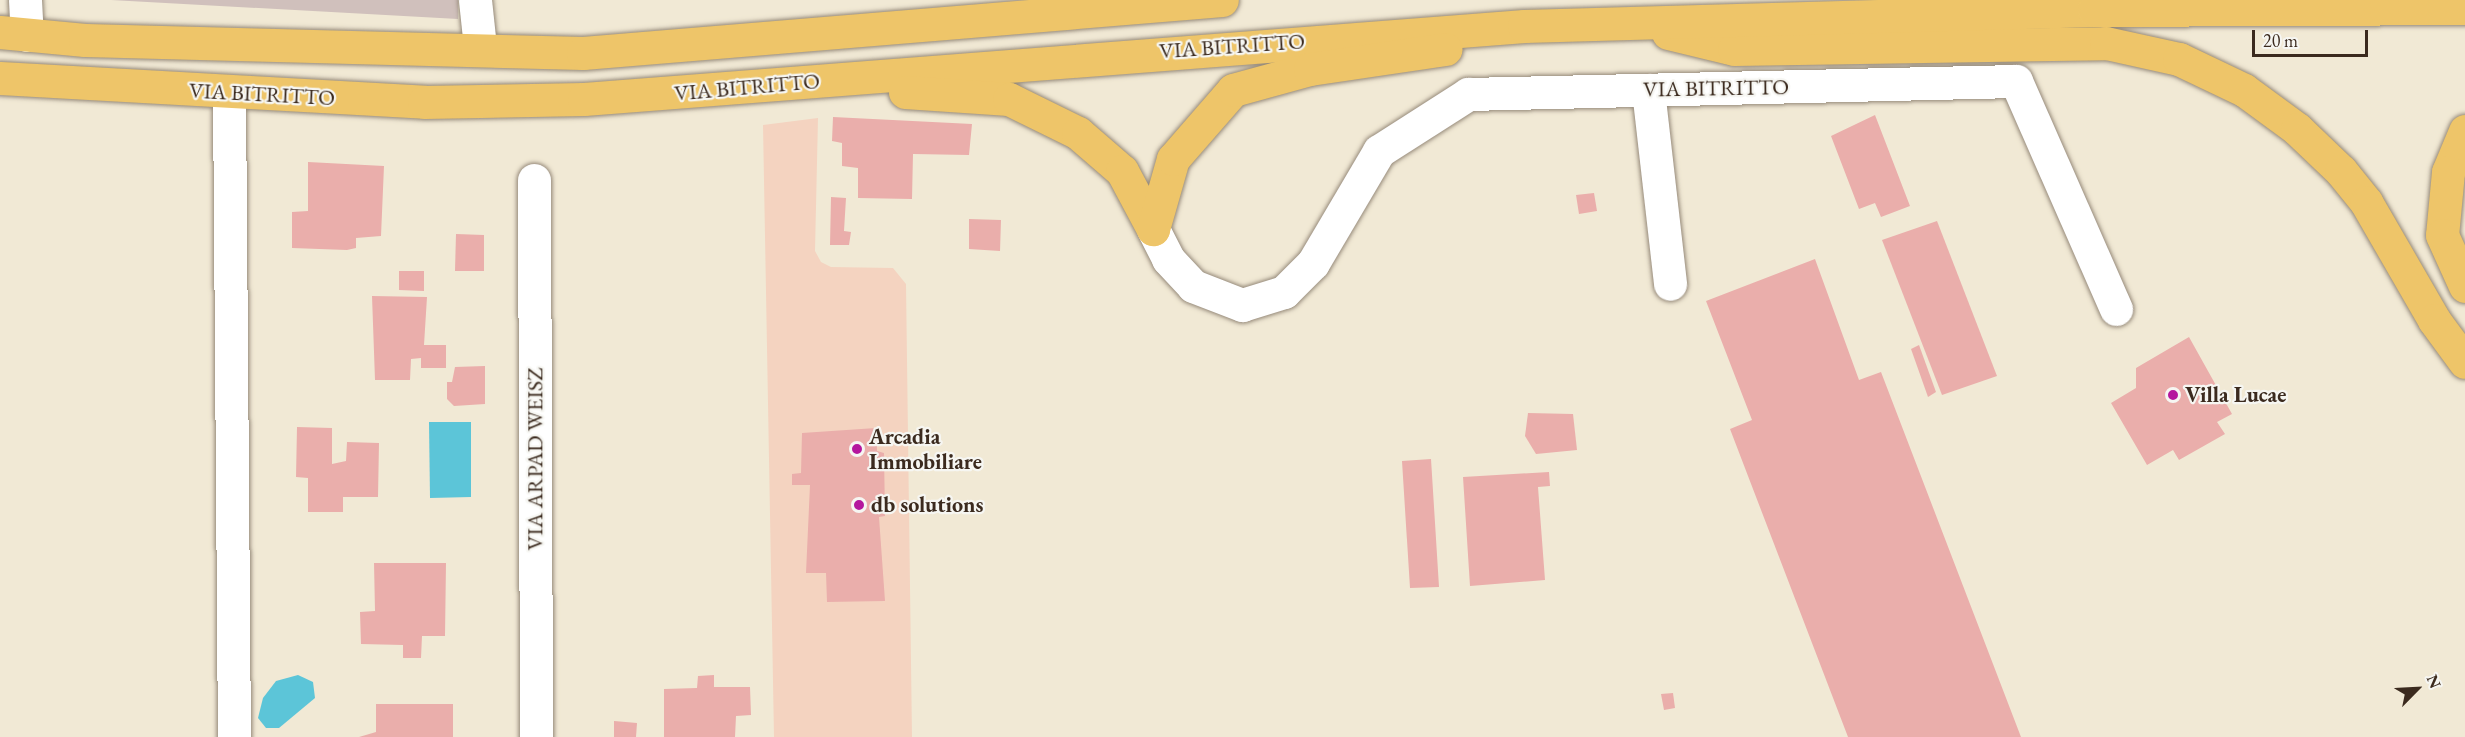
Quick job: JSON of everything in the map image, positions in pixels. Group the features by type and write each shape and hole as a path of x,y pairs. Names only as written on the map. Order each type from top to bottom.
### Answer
{"highway":[{"name":"VIA BITRITTO","path":"14,33 480,47 583,53 1222,0"},
{"name":"VIA BITRITTO","path":"0,78 229,93 424,102 663,94 1524,26 2094,10 2465,8"},
{"path":"1629,23 1734,49 2106,43 2179,59 2244,90 2297,129 2341,171 2366,202 2434,320 2465,362"},
{"path":"1153,229 1173,159 1233,90 1310,69 1428,54 1524,26"},
{"path":"663,94 947,92 1009,99 1078,133 1122,171 1153,229"},
{"path":"2465,131 2448,172 2442,235 2465,286"}],"street":[{"path":"14,33 25,0"},
{"path":"475,0 480,47"},
{"name":"VIA BITRITTO","path":"1153,229 1168,259 1193,286 1242,305 1284,292 1313,263 1379,151 1468,94 2016,81 2116,309"},
{"path":"1648,90 1670,284"},
{"path":"229,93 234,737"},
{"name":"VIA ARPAD WEISZ","path":"534,180 536,737"}],"shaded area":[{"path":"111,0 458,0 458,19"},
{"path":"818,118 815,251 821,262 831,267 893,268 906,284 912,737 774,737 763,125"}],"water":[{"path":"429,422 471,422 471,497 430,498"},
{"path":"298,675 313,682 315,698 279,728 266,728 258,718 263,698 276,681"}],"building":[{"path":"1875,115 1910,206 1881,217 1875,203 1859,209 1831,136"},
{"path":"833,117 972,124 969,155 913,154 912,199 858,198 858,168 842,166 842,143 832,141"},
{"path":"308,162 384,166 381,236 356,238 356,248 347,250 292,248 292,212 308,211"},
{"path":"1594,193 1597,211 1579,214 1576,195"},
{"path":"831,197 846,198 844,231 851,232 849,245 830,245"},
{"path":"969,219 1001,220 1000,251 969,249"},
{"path":"1937,221 1997,376 1942,395 1882,240"},
{"path":"456,234 484,235 484,271 455,271"},
{"path":"1815,259 1859,380 1881,372 2021,737 1848,737 1730,429 1752,420 1706,301"},
{"path":"399,271 424,271 424,291 399,290"},
{"path":"372,296 427,297 424,345 446,345 446,368 421,368 421,358 411,359 410,380 375,380"},
{"name":"Villa Lucae","path":"2189,337 2232,414 2217,422 2225,434 2179,460 2173,450 2147,465 2111,403 2136,388 2136,368"},
{"path":"1919,345 1936,392 1928,397 1911,349"},
{"path":"485,366 485,404 454,406 447,399 447,382 452,382 455,367"},
{"path":"1528,413 1573,414 1577,450 1536,454 1525,436"},
{"path":"297,427 332,428 332,464 346,461 347,442 379,443 378,497 343,497 343,512 308,512 308,478 296,477"},
{"path":"876,428 877,451 884,453 885,516 879,517 885,601 827,602 826,573 806,573 810,485 792,485 792,474 801,473 802,433"},
{"path":"1431,459 1439,587 1410,588 1402,461"},
{"path":"1549,472 1550,486 1538,487 1545,580 1470,586 1463,477"},
{"path":"374,563 446,563 445,636 422,636 421,658 403,658 403,645 361,644 360,612 375,611"},
{"path":"714,675 714,687 750,687 751,715 736,716 735,737 664,737 664,689 697,688 698,676"},
{"path":"1673,693 1675,708 1664,710 1661,694"},
{"path":"376,704 453,704 453,737 359,737 376,732"},
{"path":"614,721 637,723 636,737 614,737"}],"place":[{"name":"Villa Lucae","path":"2173,395"},
{"name":"Arcadia Immobiliare","path":"857,449"},
{"name":"db solutions","path":"859,505"}]}
